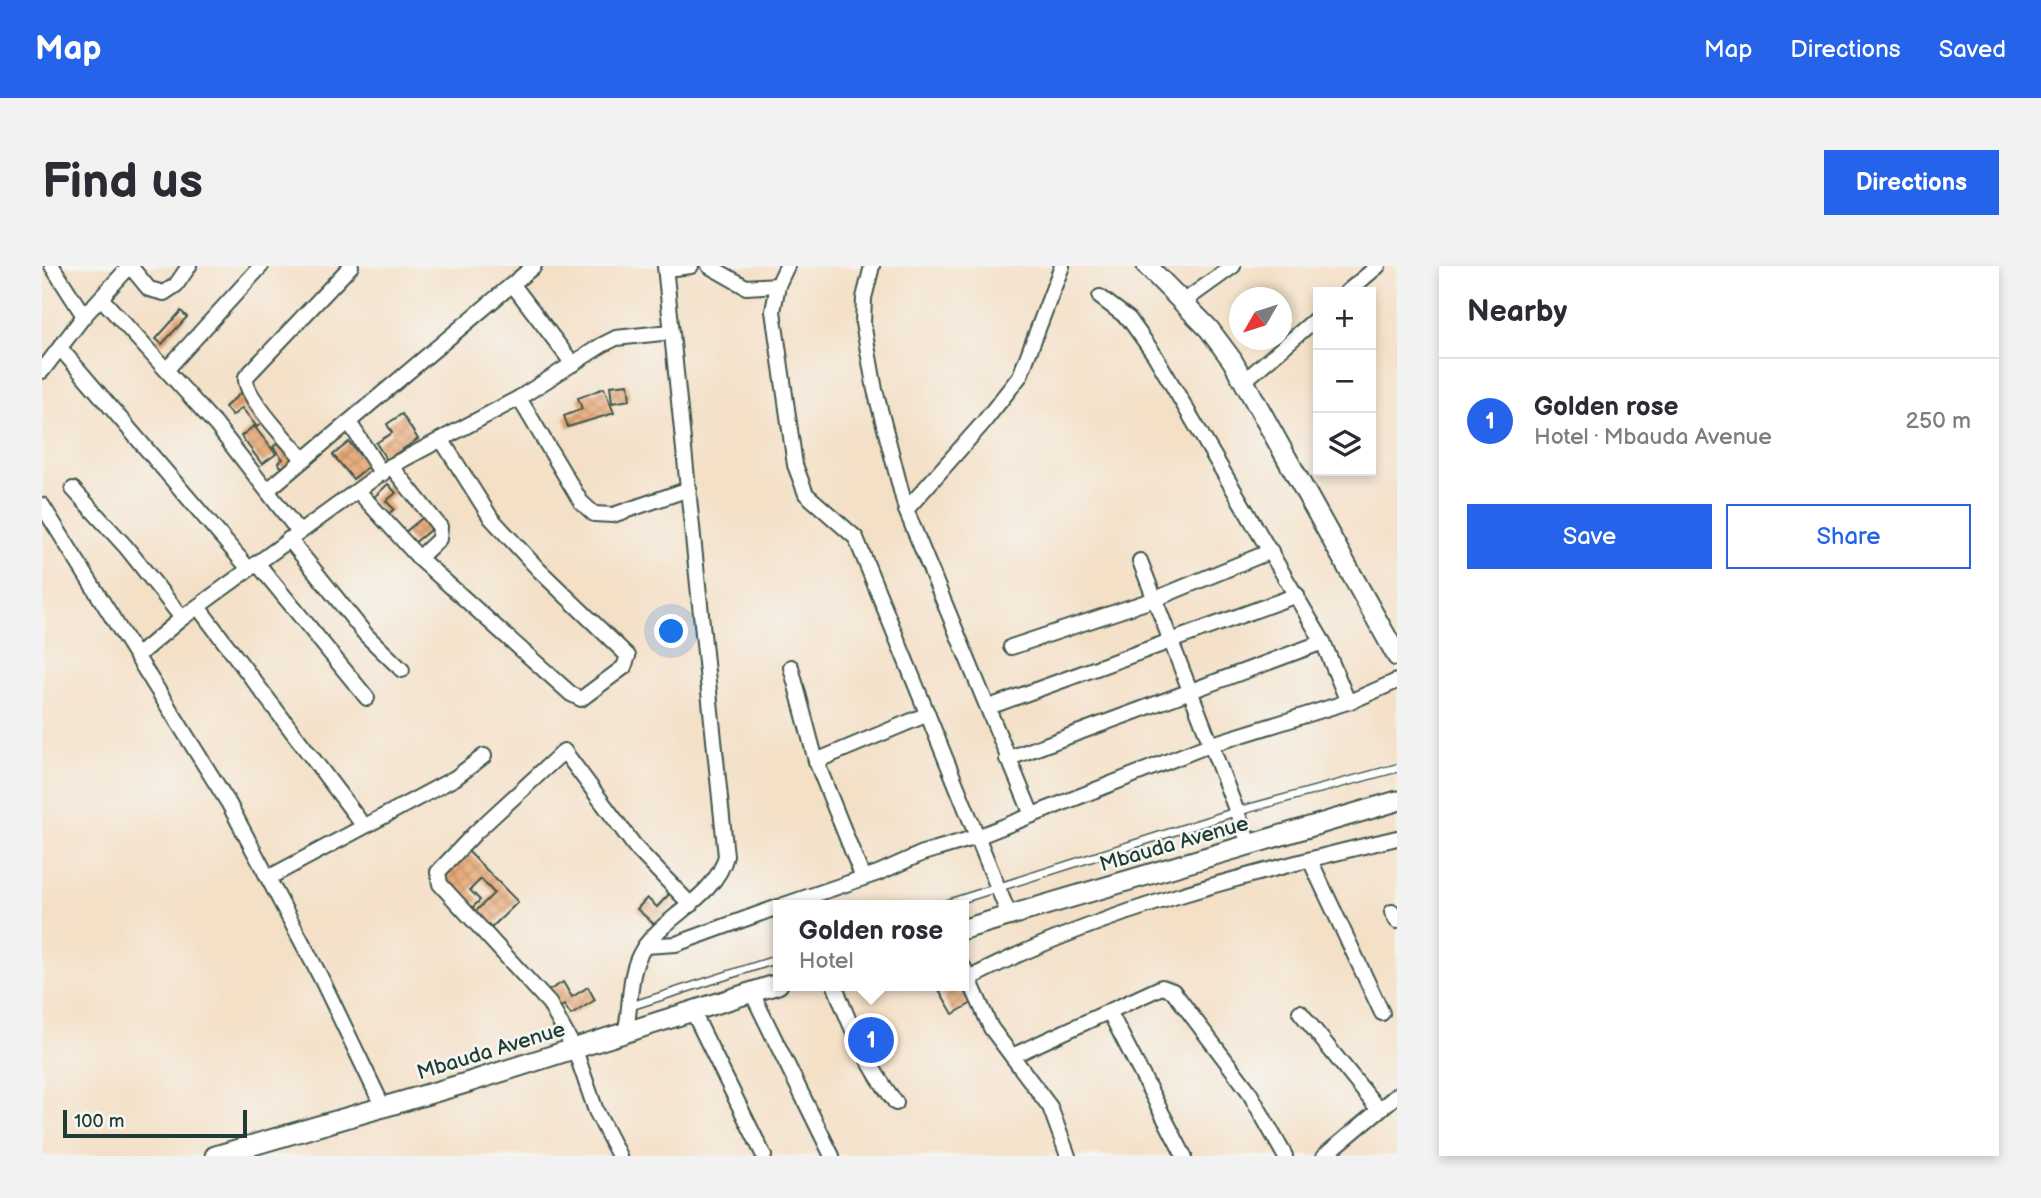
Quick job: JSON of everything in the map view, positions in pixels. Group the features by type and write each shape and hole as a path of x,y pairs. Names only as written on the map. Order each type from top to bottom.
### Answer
{"street":[{"path":"52,266 84,316"},
{"path":"42,371 51,353 130,266 149,289 164,293 176,285 189,266"},
{"path":"168,368 261,266"},
{"path":"303,459 252,397 245,383 246,377 351,266"},
{"path":"269,489 534,266"},
{"path":"625,1034 634,970 645,946 691,905 723,867 727,842 666,268 691,266"},
{"path":"709,266 746,287 778,285"},
{"path":"787,266 778,285 773,312 795,465 806,494 856,538 1009,915"},
{"path":"872,266 864,298 863,323 875,390 906,510 1032,815"},
{"path":"906,510 983,423 1020,376 1062,266"},
{"path":"1147,266 1209,329 1244,381 1397,656"},
{"path":"1183,302 1233,266"},
{"path":"1353,287 1378,266"},
{"path":"513,285 573,364"},
{"path":"1100,297 1129,319 1154,354 1323,642 1348,702"},
{"path":"101,298 168,368 269,489 294,536 366,635 402,670"},
{"path":"1244,381 1313,321"},
{"path":"138,656 182,618 386,470 519,398 616,338 671,332"},
{"path":"51,353 253,566 367,698"},
{"path":"519,398 580,502 594,514 613,515 689,489"},
{"path":"349,422 386,470 440,527 439,539 419,558"},
{"path":"358,491 419,558 578,699 627,663 628,656 539,570 491,518 441,439"},
{"path":"73,489 126,547 182,618"},
{"path":"42,505 229,804 321,978 383,1107"},
{"path":"1010,647 1154,599 1271,551"},
{"path":"1140,561 1250,846"},
{"path":"989,707 1297,596"},
{"path":"198,607 363,825"},
{"path":"1007,759 1323,642"},
{"path":"791,667 817,761 863,878"},
{"path":"799,900 863,878 923,853 977,837 1209,745 1348,702 1397,681"},
{"path":"817,761 928,714"},
{"path":"619,1156 596,1111 575,1050 549,1003 440,884 438,872 516,794 564,751 569,754 637,849 691,905"},
{"path":"268,878 455,778 484,756"},
{"name":"Mbauda Avenue","path":"969,927 1397,801"},
{"path":"969,972 1086,927 1310,860 1397,838"},
{"path":"1310,860 1382,1013"},
{"path":"645,946 676,944 773,909"},
{"path":"969,980 991,1028 1050,1107 1069,1156"},
{"name":"Mbauda Avenue","path":"215,1156 575,1050 773,987"},
{"path":"1012,1056 1162,987 1173,991 1248,1090 1285,1156"},
{"path":"837,991 857,1041 876,1076 896,1102"},
{"path":"752,993 832,1156"},
{"path":"1109,1011 1184,1156"},
{"path":"1300,1012 1379,1110"},
{"path":"694,1013 764,1156"},
{"path":"1324,1156 1397,1095"}],"lane":[{"path":"959,900 1235,812 1397,768"},
{"path":"631,1006 773,961"}],"building":[{"path":"181,311 187,317 162,344 156,339"},
{"path":"628,384 630,400 612,403 610,386"},
{"path":"604,388 614,413 568,427 564,416 582,409 578,398"},
{"path":"242,392 265,420 257,427 242,408 232,416 225,407"},
{"path":"402,414 418,439 387,460 376,443 392,433 387,424"},
{"path":"254,426 276,454 262,464 241,436"},
{"path":"280,441 295,459 283,469 278,463 283,459 273,447"},
{"path":"349,442 369,466 353,479 333,455"},
{"path":"388,484 396,493 386,501 394,509 386,516 371,500"},
{"path":"426,515 435,526 413,544 404,533"},
{"path":"467,850 518,902 490,929 474,913 494,893 481,879 470,890 480,900 471,909 441,876"},
{"path":"672,891 681,899 656,926 637,909 647,898 657,907"},
{"path":"563,982 572,997 588,987 595,1000 571,1015 564,1005 559,1008 548,991"},
{"path":"940,991 965,991 972,1003 953,1014"}],"place":[{"name":"Golden rose","path":"871,1040"}]}
